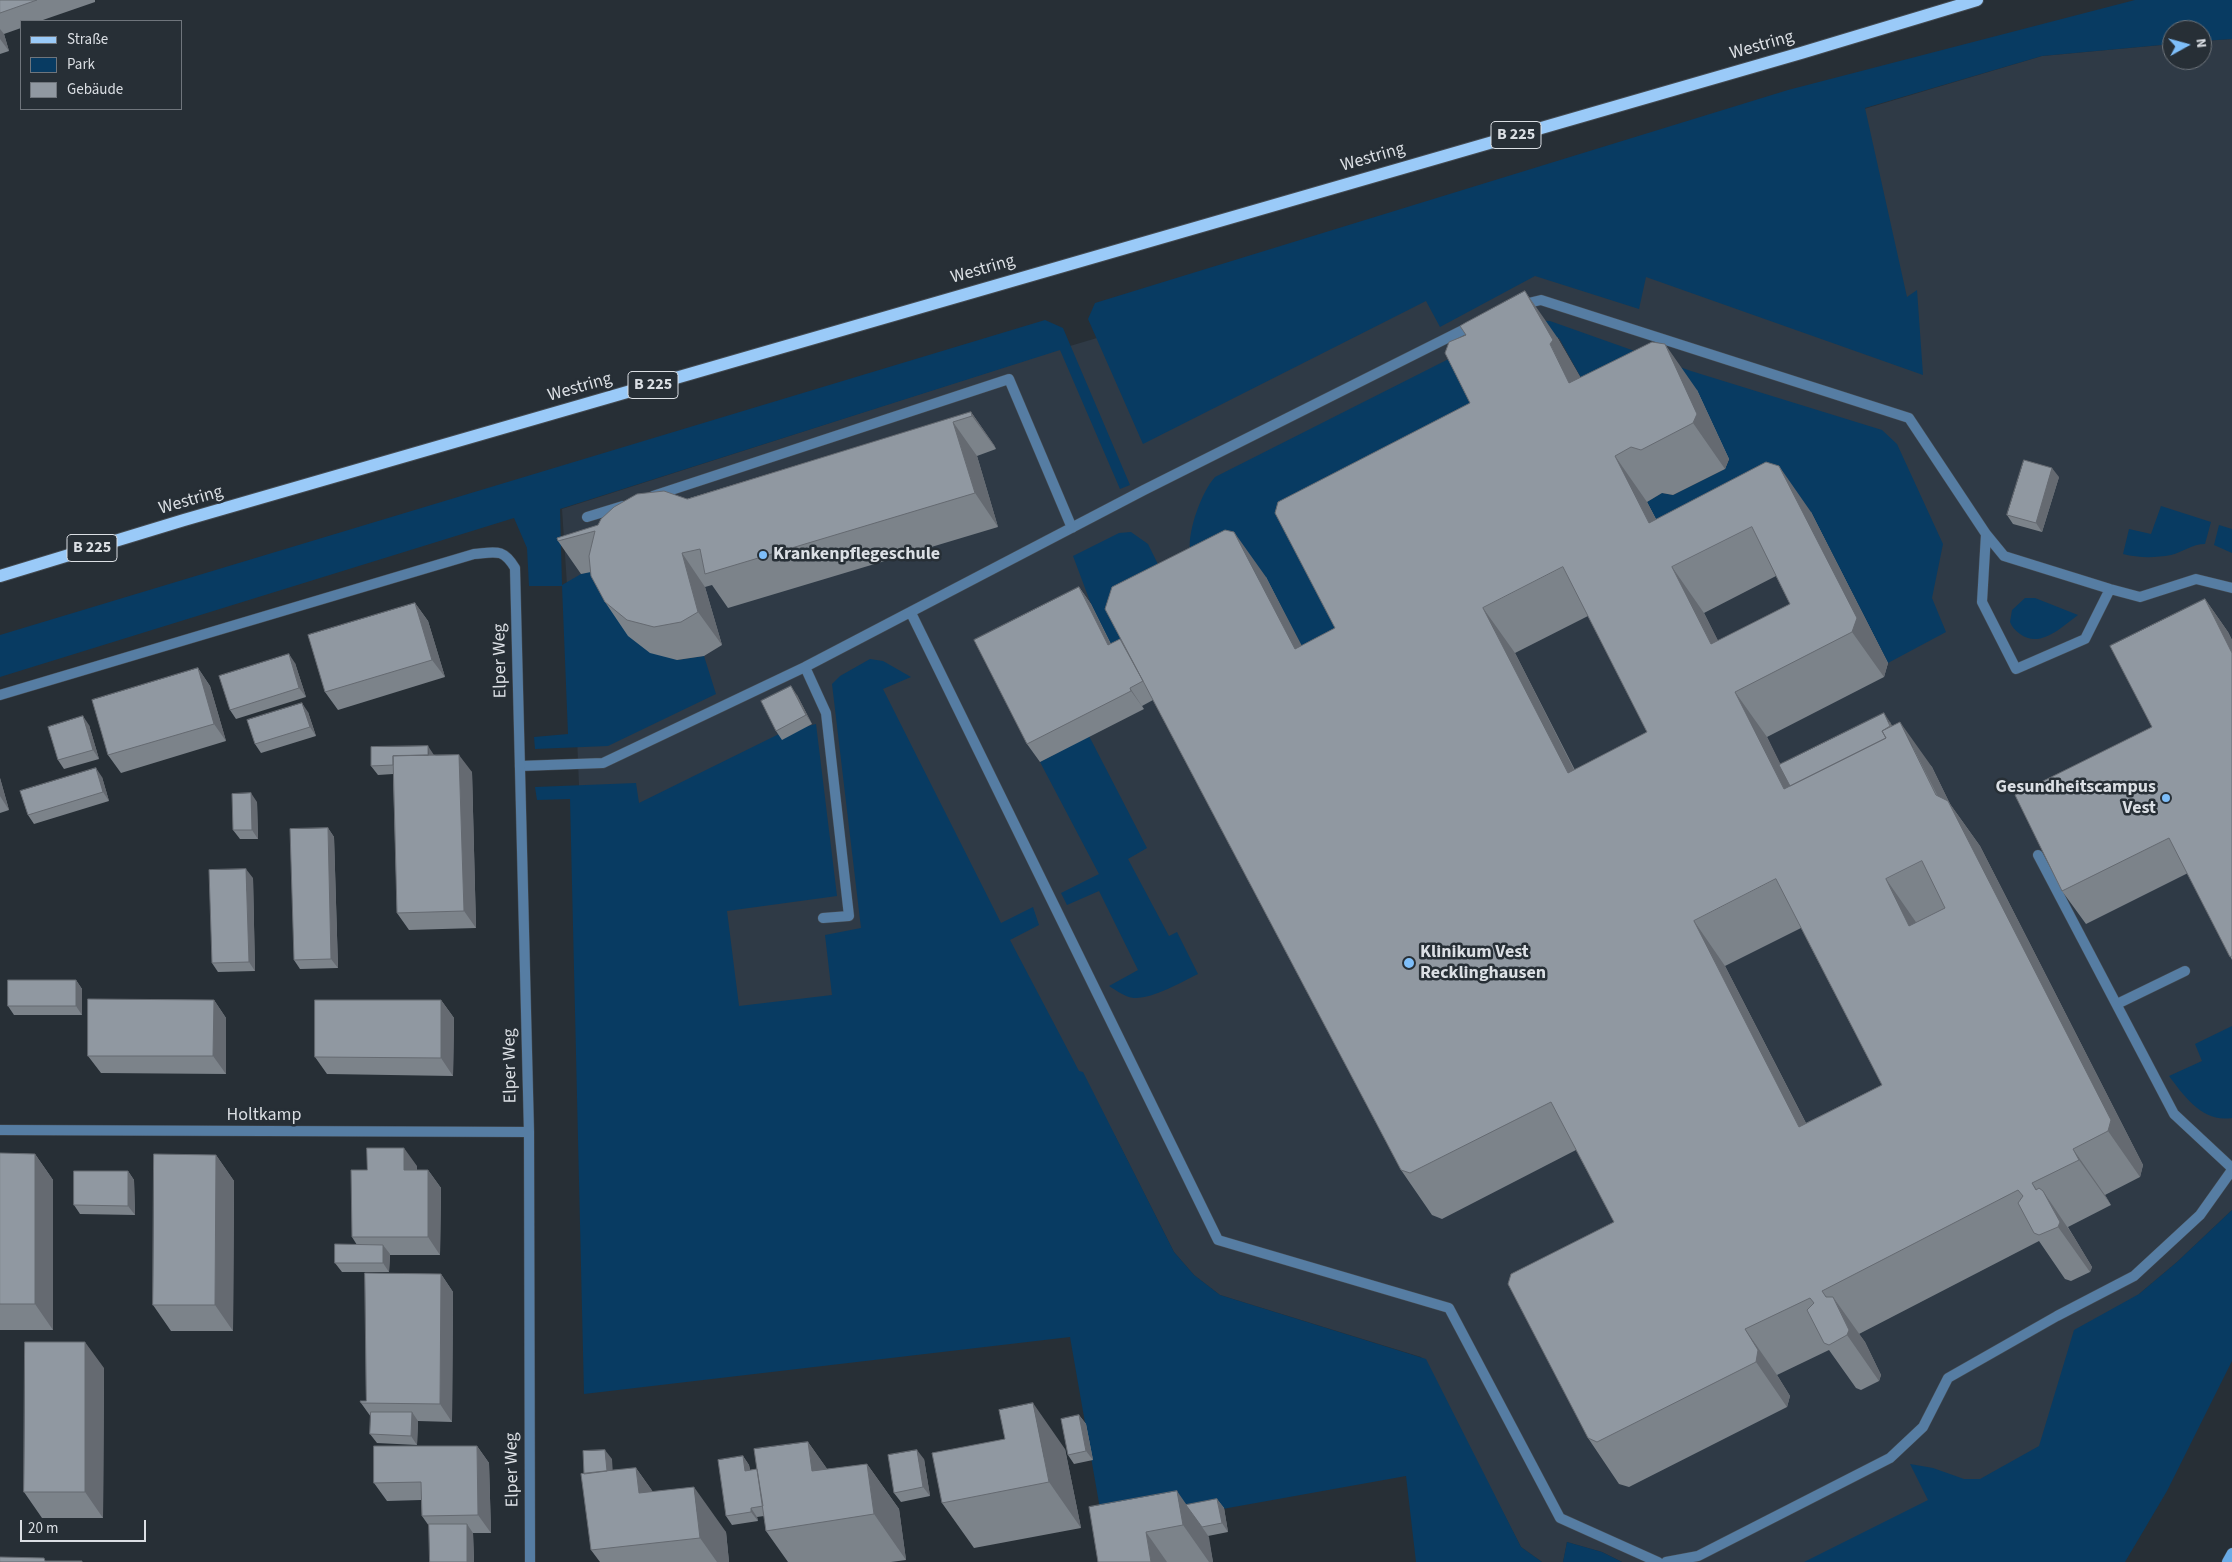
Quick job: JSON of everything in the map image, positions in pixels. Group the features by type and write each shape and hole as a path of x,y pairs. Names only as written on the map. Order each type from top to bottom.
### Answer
{"main road":[{"name":"Westring","path":"0,576 184,520 1801,53 1977,0"},
{"path":"2227,1562 2232,1553"}],"street":[{"path":"1511,306 1541,300 1909,418 1986,534 2004,556 2140,597 2196,579 2232,588"},
{"path":"520,766 603,762 804,667 1221,451 1485,320"},
{"path":"588,518 1009,379 1072,528"},
{"path":"1986,534 1982,602 2016,669 2085,639 2110,589"},
{"name":"Elper Weg","path":"0,695 474,554 497,552 508,556 515,568 529,1132 530,1562"},
{"path":"911,612 1218,1240 1450,1308 1560,1518 1658,1562"},
{"path":"804,667 826,712 849,916 823,918"},
{"path":"1666,1562 1698,1556 1890,1458 1923,1427 1948,1378 2057,1316 2134,1276 2200,1215 2232,1169 2174,1114 2038,855"},
{"path":"2117,1004 2185,971"},
{"name":"Holtkamp","path":"0,1130 529,1132"}],"shaded area":[{"name":"Klinikum Vest Recklinghausen","path":"2232,39 2232,1210 2177,1262 2139,1294 2011,1562 1622,1562 1602,1552 1567,1542 1563,1562 1542,1562 1521,1547 1421,1357 1220,1295 1194,1275 1174,1252 1115,1136 595,1176 577,737 562,509 1060,349 2042,56 2162,45 2162,70 2212,70 2212,40"}],"green space":[{"path":"2135,0 2232,0 2232,39 2212,40 2212,20 2162,20 2162,45 2042,56 1865,108 1907,297 1917,290 1923,375 1646,277 1639,309 1535,276 1440,327 1426,301 1143,444 1088,319 1095,303 1788,90"},
{"path":"1045,320 1063,328 1130,485 1120,489 1060,350 560,509 562,585 581,574 618,564 677,660 704,656 716,694 608,746 535,749 534,737 568,734 562,586 529,586 527,548 514,518 0,677 0,635"},
{"path":"1532,320 1550,321 1691,371 1882,430 1897,444 1943,544 1932,598 1946,632 1888,663 1811,512 1798,508 1681,568 1647,502 1662,493 1673,495 1725,469 1729,460 1585,385 1559,338 1497,368 1367,674 1327,694 1190,549 1191,532 1205,491 1215,477 1520,323"},
{"path":"2161,506 2211,522 2205,544 2196,545 2165,556 2141,557 2123,554 2129,529 2151,534"},
{"path":"2219,525 2232,529 2232,553 2214,545"},
{"path":"1131,532 1148,544 1182,613 1120,663 1091,604 1073,556 1119,533"},
{"path":"2025,598 2035,598 2078,615 2050,635 2043,638 2028,638 2020,634 2010,622 2012,610"},
{"path":"870,659 883,661 911,677 883,689 1001,923 1033,907 1039,925 1010,940 1079,1071 1083,1072 1174,1252 1194,1275 1220,1295 1426,1359 1521,1547 1542,1562 1416,1562 1406,1476 1167,1519 1103,1526 1070,1337 584,1394 570,799 537,800 535,787 636,783 639,803 779,734 816,724 837,896 727,911 739,1006 832,995 825,935 861,928 832,684 840,676"},
{"path":"1089,736 1147,848 1128,859 1169,936 1177,932 1198,974 1167,989 1141,998 1121,994 1109,986 1138,970 1099,891 1067,905 1061,893 1099,874 1040,762"},
{"path":"2232,1026 2232,1118 2222,1118 2203,1112 2195,1106 2169,1076 2202,1061 2195,1044"},
{"path":"2232,1210 2232,1361 2167,1491 2125,1562 1804,1562 1928,1500 1910,1464 1933,1468 1964,1479 1980,1479 2039,1446 2074,1330 2139,1294 2177,1262"},
{"path":"1567,1542 1602,1552 1622,1562 1563,1562"}],"building":[{"path":"0,0 37,0 0,13"},
{"path":"1525,291 1553,340 1550,344 1569,383 1652,342 1665,344 1697,414 1693,423 1641,450 1631,447 1615,456 1649,523 1766,462 1779,466 1857,618 1852,632 1735,692 1784,789 1886,738 1882,731 1900,722 1936,795 1948,801 2111,1120 2108,1131 2073,1149 2079,1160 2032,1183 2036,1190 2039,1188 2043,1191 2060,1222 2058,1227 2039,1235 2034,1233 2018,1203 2023,1196 2018,1190 1822,1291 1826,1297 1833,1297 1849,1330 1847,1335 1829,1345 1824,1343 1807,1310 1814,1303 1810,1298 1745,1329 1758,1350 1756,1362 1597,1442 1588,1438 1508,1284 1511,1274 1614,1222 1551,1102 1410,1173 1401,1170 1105,609 1112,587 1225,530 1234,532 1295,649 1335,628 1275,513 1278,502 1470,403 1445,353 1449,342 1466,335 1460,326","holes":["1752,527 1790,604 1711,644 1672,567","1563,567 1647,732 1568,773 1483,608","1922,861 1945,908 1909,926 1886,879","1776,879 1882,1085 1799,1127 1694,921"]},
{"path":"971,412 972,416 953,422 975,493 705,574 700,549 682,553 698,612 681,622 654,627 627,620 605,602 591,576 589,556 595,531 558,541 557,538 598,525 601,519 614,507 637,494 664,491 687,499"},
{"path":"2024,460 2052,468 2036,523 2007,515"},
{"path":"1079,587 1108,645 1120,639 1143,681 1130,688 1131,691 1027,744 974,640"},
{"name":"Gesundheitscampus Vest","path":"2205,599 2232,653 2232,956 2230,957 2169,838 2062,891 2015,795 2152,727 2110,646"},
{"path":"415,603 432,660 325,692 308,635"},
{"path":"289,654 299,688 230,710 219,676"},
{"path":"198,668 214,724 108,755 92,700"},
{"path":"791,686 806,715 776,731 761,701"},
{"path":"302,703 310,727 255,744 247,720"},
{"path":"1884,713 1890,726 1882,731 1886,738 1790,786 1779,765"},
{"path":"83,716 93,750 58,760 48,727"},
{"path":"428,746 428,755 393,756 393,765 371,766 371,747"},
{"path":"459,755 464,911 397,913 393,756"},
{"path":"96,768 103,792 28,815 20,791"},
{"path":"251,793 252,830 233,830 232,794"},
{"path":"328,828 331,959 294,960 290,829"},
{"path":"246,869 249,962 212,963 209,870"},
{"path":"8,980 76,980 76,1006 8,1006"},
{"path":"88,999 214,1000 213,1056 88,1056"},
{"path":"315,1000 441,1000 441,1058 315,1057"},
{"path":"367,1148 404,1148 404,1170 428,1170 428,1237 352,1237 351,1170 367,1170"},
{"path":"0,1153 35,1154 35,1304 0,1304"},
{"path":"154,1154 216,1155 215,1305 153,1305"},
{"path":"74,1171 128,1171 128,1206 74,1205"},
{"path":"335,1244 383,1245 383,1263 335,1263"},
{"path":"365,1273 441,1274 440,1404 361,1403 360,1401 366,1401"},
{"path":"25,1342 85,1342 85,1492 24,1492"},
{"path":"1033,1403 1049,1482 942,1503 932,1453 1005,1439 999,1410"},
{"path":"371,1412 412,1412 411,1436 370,1434"},
{"path":"1079,1415 1086,1451 1068,1455 1061,1419"},
{"path":"808,1442 812,1471 867,1464 874,1514 766,1531 754,1449"},
{"path":"374,1446 477,1446 478,1515 422,1516 421,1482 374,1483"},
{"path":"605,1450 607,1471 584,1474 583,1451"},
{"path":"917,1450 923,1487 894,1493 888,1455"},
{"path":"743,1456 745,1471 757,1469 763,1506 751,1508 751,1512 726,1516 718,1460"},
{"path":"636,1468 639,1493 694,1487 700,1538 591,1550 581,1474"},
{"path":"1177,1491 1183,1525 1146,1532 1151,1562 1098,1562 1089,1507"},
{"path":"1217,1499 1222,1523 1202,1527 1186,1505"},
{"path":"429,1524 467,1524 467,1562 430,1562"},
{"path":"0,1557 44,1558 45,1561 82,1562 0,1562"}],"place":[{"name":"Krankenpflegeschule","path":"763,555"},
{"name":"Gesundheitscampus Vest","path":"2166,798"},
{"name":"Klinikum Vest Recklinghausen","path":"1409,963"}]}
